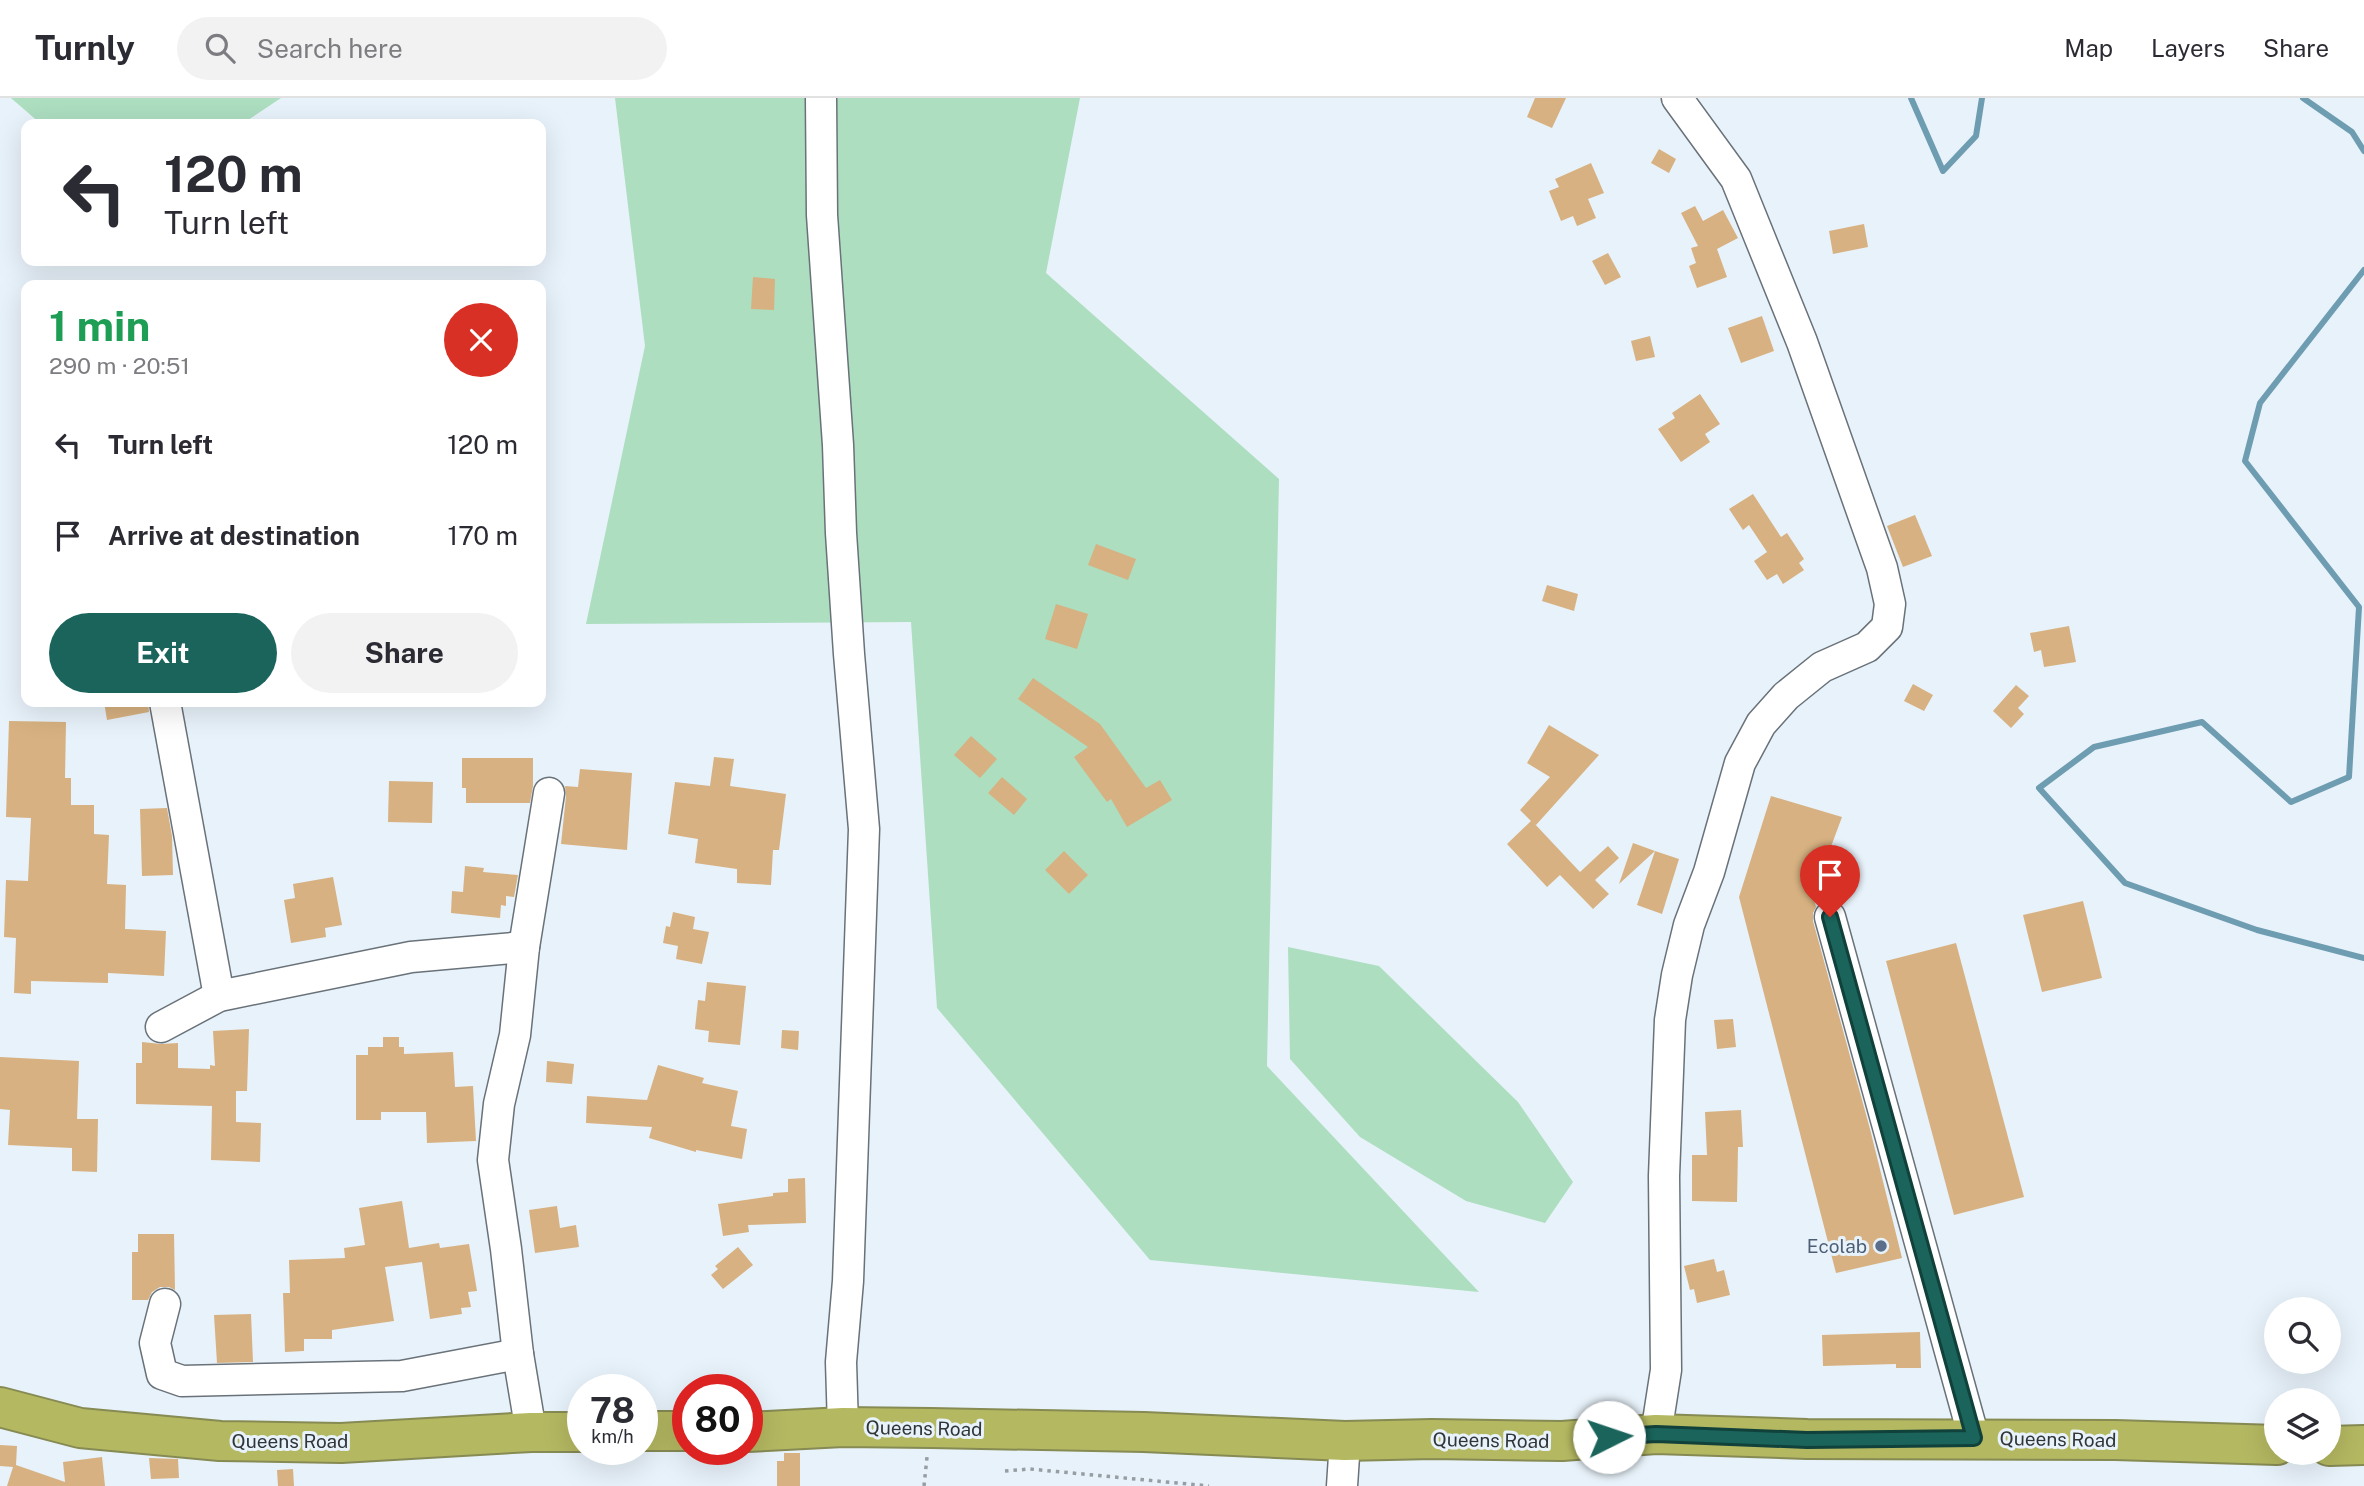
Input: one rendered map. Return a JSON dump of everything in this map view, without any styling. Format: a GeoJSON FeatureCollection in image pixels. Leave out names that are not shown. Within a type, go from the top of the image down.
{"type":"FeatureCollection","features":[{"type":"Feature","properties":{"kind":"highway","name":"Queens Road"},"geometry":{"type":"LineString","coordinates":[[0,1407],[80,1428],[220,1441],[341,1443],[567,1432]]}},
{"type":"Feature","properties":{"kind":"highway","name":"Queens Road"},"geometry":{"type":"LineString","coordinates":[[763,1431],[843,1427],[1144,1432],[1345,1441],[1562,1441],[1656,1434],[1807,1440],[1974,1438],[2264,1445]]}},
{"type":"Feature","properties":{"kind":"highway"},"geometry":{"type":"LineString","coordinates":[[2341,1446],[2364,1445]]}},
{"type":"Feature","properties":{"kind":"street"},"geometry":{"type":"LineString","coordinates":[[821,98],[821,215],[837,432],[849,654],[864,829],[848,1280],[841,1362],[843,1427]]}},
{"type":"Feature","properties":{"kind":"street"},"geometry":{"type":"LineString","coordinates":[[1656,1434],[1666,1370],[1664,1176],[1670,1020],[1689,925],[1709,872],[1740,763],[1761,724],[1786,696],[1822,667],[1867,647],[1886,627],[1889,604],[1882,568],[1802,341],[1736,179],[1677,98]]}},
{"type":"Feature","properties":{"kind":"street"},"geometry":{"type":"LineString","coordinates":[[165,707],[219,996]]}},
{"type":"Feature","properties":{"kind":"street"},"geometry":{"type":"LineString","coordinates":[[531,1432],[493,1160],[499,1104],[515,1035],[524,947],[550,793]]}},
{"type":"Feature","properties":{"kind":"street"},"geometry":{"type":"LineString","coordinates":[[1830,917],[1974,1438]]}},
{"type":"Feature","properties":{"kind":"street"},"geometry":{"type":"LineString","coordinates":[[161,1027],[219,996],[411,957],[524,947]]}},
{"type":"Feature","properties":{"kind":"street"},"geometry":{"type":"LineString","coordinates":[[165,1304],[155,1343],[162,1374],[183,1381],[402,1376],[518,1354]]}},
{"type":"Feature","properties":{"kind":"street"},"geometry":{"type":"LineString","coordinates":[[1342,1486],[1345,1441]]}},
{"type":"Feature","properties":{"kind":"path"},"geometry":{"type":"LineString","coordinates":[[1005,1471],[1030,1469],[1209,1486]]}},
{"type":"Feature","properties":{"kind":"green space"},"geometry":{"type":"Polygon","coordinates":[[[11,98],[281,98],[250,119],[35,119],[11,98]]]}},
{"type":"Feature","properties":{"kind":"green space"},"geometry":{"type":"Polygon","coordinates":[[[615,98],[1080,98],[1046,273],[1279,479],[1267,1066],[1479,1292],[1150,1260],[937,1008],[911,622],[586,624],[645,346],[615,98]]]}},
{"type":"Feature","properties":{"kind":"green space"},"geometry":{"type":"Polygon","coordinates":[[[1288,947],[1379,966],[1518,1102],[1573,1182],[1545,1223],[1466,1201],[1360,1137],[1290,1059],[1288,947]]]}},
{"type":"Feature","properties":{"kind":"building"},"geometry":{"type":"Polygon","coordinates":[[[1535,98],[1566,98],[1552,128],[1527,117],[1535,98]]]}},
{"type":"Feature","properties":{"kind":"building"},"geometry":{"type":"Polygon","coordinates":[[[1659,149],[1676,159],[1669,173],[1651,163],[1659,149]]]}},
{"type":"Feature","properties":{"kind":"building"},"geometry":{"type":"Polygon","coordinates":[[[1591,163],[1604,193],[1588,199],[1596,218],[1577,226],[1573,216],[1561,221],[1549,191],[1559,187],[1555,179],[1591,163]]]}},
{"type":"Feature","properties":{"kind":"building"},"geometry":{"type":"Polygon","coordinates":[[[1695,206],[1703,221],[1723,210],[1738,238],[1717,249],[1727,277],[1697,288],[1689,266],[1696,263],[1691,248],[1698,246],[1681,213],[1695,206]]]}},
{"type":"Feature","properties":{"kind":"building"},"geometry":{"type":"Polygon","coordinates":[[[1864,224],[1868,247],[1833,254],[1829,231],[1864,224]]]}},
{"type":"Feature","properties":{"kind":"building"},"geometry":{"type":"Polygon","coordinates":[[[1608,253],[1621,277],[1605,285],[1592,261],[1608,253]]]}},
{"type":"Feature","properties":{"kind":"building"},"geometry":{"type":"Polygon","coordinates":[[[753,277],[775,279],[774,310],[751,309],[753,277]]]}},
{"type":"Feature","properties":{"kind":"building"},"geometry":{"type":"Polygon","coordinates":[[[1762,316],[1774,351],[1741,363],[1728,328],[1762,316]]]}},
{"type":"Feature","properties":{"kind":"building"},"geometry":{"type":"Polygon","coordinates":[[[1650,336],[1655,357],[1636,361],[1631,341],[1650,336]]]}},
{"type":"Feature","properties":{"kind":"building"},"geometry":{"type":"Polygon","coordinates":[[[1700,394],[1720,424],[1705,434],[1710,442],[1681,462],[1658,429],[1675,418],[1672,413],[1700,394]]]}},
{"type":"Feature","properties":{"kind":"building"},"geometry":{"type":"Polygon","coordinates":[[[1753,494],[1781,537],[1787,533],[1804,559],[1799,563],[1804,570],[1783,584],[1777,574],[1767,580],[1754,561],[1767,552],[1749,525],[1743,530],[1729,509],[1753,494]]]}},
{"type":"Feature","properties":{"kind":"building"},"geometry":{"type":"Polygon","coordinates":[[[1915,515],[1932,556],[1903,567],[1887,526],[1915,515]]]}},
{"type":"Feature","properties":{"kind":"building"},"geometry":{"type":"Polygon","coordinates":[[[1096,544],[1136,559],[1128,580],[1088,565],[1096,544]]]}},
{"type":"Feature","properties":{"kind":"building"},"geometry":{"type":"Polygon","coordinates":[[[1547,585],[1578,594],[1574,611],[1542,601],[1547,585]]]}},
{"type":"Feature","properties":{"kind":"building"},"geometry":{"type":"Polygon","coordinates":[[[1056,604],[1088,614],[1077,649],[1045,639],[1056,604]]]}},
{"type":"Feature","properties":{"kind":"building"},"geometry":{"type":"Polygon","coordinates":[[[2069,626],[2076,662],[2044,667],[2041,650],[2034,652],[2030,633],[2069,626]]]}},
{"type":"Feature","properties":{"kind":"building"},"geometry":{"type":"Polygon","coordinates":[[[1033,678],[1100,724],[1146,788],[1160,780],[1172,800],[1127,827],[1111,799],[1107,802],[1074,757],[1088,747],[1018,699],[1033,678]]]}},
{"type":"Feature","properties":{"kind":"building"},"geometry":{"type":"Polygon","coordinates":[[[1913,684],[1933,695],[1924,711],[1904,701],[1913,684]]]}},
{"type":"Feature","properties":{"kind":"building"},"geometry":{"type":"Polygon","coordinates":[[[2016,685],[2029,696],[2018,708],[2024,714],[2011,728],[1993,711],[2016,685]]]}},
{"type":"Feature","properties":{"kind":"building"},"geometry":{"type":"Polygon","coordinates":[[[105,707],[148,707],[149,712],[107,720],[105,707]]]}},
{"type":"Feature","properties":{"kind":"building"},"geometry":{"type":"Polygon","coordinates":[[[9,721],[66,722],[65,778],[71,778],[71,805],[94,805],[94,834],[109,835],[107,884],[126,885],[125,929],[166,931],[164,976],[108,973],[108,983],[31,981],[31,994],[14,993],[16,938],[4,937],[6,880],[28,881],[31,818],[6,817],[9,721]]]}},
{"type":"Feature","properties":{"kind":"building"},"geometry":{"type":"Polygon","coordinates":[[[1549,725],[1599,755],[1536,825],[1533,822],[1580,872],[1608,846],[1619,858],[1595,880],[1609,894],[1593,909],[1560,875],[1547,887],[1507,844],[1531,821],[1520,810],[1550,777],[1527,763],[1549,725]]]}},
{"type":"Feature","properties":{"kind":"building"},"geometry":{"type":"Polygon","coordinates":[[[971,736],[997,759],[980,778],[954,755],[971,736]]]}},
{"type":"Feature","properties":{"kind":"building"},"geometry":{"type":"Polygon","coordinates":[[[714,757],[734,759],[730,786],[786,794],[779,850],[773,850],[771,885],[737,883],[737,869],[695,863],[698,839],[668,834],[675,782],[710,786],[714,757]]]}},
{"type":"Feature","properties":{"kind":"building"},"geometry":{"type":"Polygon","coordinates":[[[462,758],[533,758],[530,803],[466,803],[466,788],[462,788],[462,758]]]}},
{"type":"Feature","properties":{"kind":"building"},"geometry":{"type":"Polygon","coordinates":[[[580,769],[632,773],[627,850],[561,844],[565,786],[578,787],[580,769]]]}},
{"type":"Feature","properties":{"kind":"building"},"geometry":{"type":"Polygon","coordinates":[[[1002,777],[1027,799],[1014,815],[988,793],[1002,777]]]}},
{"type":"Feature","properties":{"kind":"building"},"geometry":{"type":"Polygon","coordinates":[[[389,781],[433,782],[432,823],[388,822],[389,781]]]}},
{"type":"Feature","properties":{"kind":"building"},"geometry":{"type":"Polygon","coordinates":[[[1771,796],[1842,817],[1813,895],[1816,907],[1813,921],[1902,1258],[1836,1273],[1739,897],[1771,796]]]}},
{"type":"Feature","properties":{"kind":"building"},"geometry":{"type":"Polygon","coordinates":[[[167,808],[172,836],[173,875],[142,876],[140,809],[167,808]]]}},
{"type":"Feature","properties":{"kind":"building"},"geometry":{"type":"Polygon","coordinates":[[[1633,843],[1655,851],[1619,884],[1633,843]]]}},
{"type":"Feature","properties":{"kind":"building"},"geometry":{"type":"Polygon","coordinates":[[[1064,851],[1088,875],[1069,894],[1045,870],[1064,851]]]}},
{"type":"Feature","properties":{"kind":"building"},"geometry":{"type":"Polygon","coordinates":[[[1655,851],[1679,859],[1662,914],[1637,905],[1655,851]]]}},
{"type":"Feature","properties":{"kind":"building"},"geometry":{"type":"Polygon","coordinates":[[[465,866],[484,868],[483,872],[518,875],[514,897],[506,896],[506,906],[501,905],[500,918],[451,913],[452,891],[463,892],[465,866]]]}},
{"type":"Feature","properties":{"kind":"building"},"geometry":{"type":"Polygon","coordinates":[[[333,877],[342,925],[325,928],[326,937],[291,943],[284,900],[295,898],[293,884],[333,877]]]}},
{"type":"Feature","properties":{"kind":"building"},"geometry":{"type":"Polygon","coordinates":[[[2083,901],[2102,978],[2042,992],[2023,915],[2083,901]]]}},
{"type":"Feature","properties":{"kind":"building"},"geometry":{"type":"Polygon","coordinates":[[[673,912],[695,917],[693,929],[709,932],[702,964],[676,959],[678,946],[663,943],[666,926],[670,927],[673,912]]]}},
{"type":"Feature","properties":{"kind":"building"},"geometry":{"type":"Polygon","coordinates":[[[1956,943],[2024,1197],[1954,1215],[1886,961],[1956,943]]]}},
{"type":"Feature","properties":{"kind":"building"},"geometry":{"type":"Polygon","coordinates":[[[707,982],[746,986],[740,1045],[708,1042],[709,1031],[695,1029],[698,1000],[705,1001],[707,982]]]}},
{"type":"Feature","properties":{"kind":"building"},"geometry":{"type":"Polygon","coordinates":[[[1733,1019],[1736,1047],[1717,1049],[1714,1020],[1733,1019]]]}},
{"type":"Feature","properties":{"kind":"building"},"geometry":{"type":"Polygon","coordinates":[[[249,1029],[247,1091],[236,1091],[236,1122],[261,1123],[260,1162],[211,1160],[212,1106],[136,1104],[136,1063],[142,1063],[142,1042],[178,1043],[178,1068],[210,1069],[210,1065],[215,1066],[213,1031],[249,1029]]]}},
{"type":"Feature","properties":{"kind":"building"},"geometry":{"type":"Polygon","coordinates":[[[782,1030],[799,1031],[798,1050],[781,1048],[782,1030]]]}},
{"type":"Feature","properties":{"kind":"building"},"geometry":{"type":"Polygon","coordinates":[[[383,1037],[399,1037],[399,1047],[404,1047],[404,1054],[453,1052],[455,1087],[473,1086],[476,1141],[427,1143],[426,1112],[381,1112],[381,1120],[356,1120],[356,1055],[368,1055],[368,1047],[383,1047],[383,1037]]]}},
{"type":"Feature","properties":{"kind":"building"},"geometry":{"type":"Polygon","coordinates":[[[0,1057],[79,1061],[77,1119],[98,1119],[97,1172],[72,1171],[72,1148],[8,1145],[10,1110],[0,1109],[0,1057]]]}},
{"type":"Feature","properties":{"kind":"building"},"geometry":{"type":"Polygon","coordinates":[[[547,1061],[574,1064],[572,1084],[546,1082],[547,1061]]]}},
{"type":"Feature","properties":{"kind":"building"},"geometry":{"type":"Polygon","coordinates":[[[658,1065],[704,1078],[702,1083],[738,1091],[731,1126],[747,1129],[742,1159],[696,1152],[649,1138],[652,1127],[586,1123],[587,1096],[647,1100],[658,1065]]]}},
{"type":"Feature","properties":{"kind":"building"},"geometry":{"type":"Polygon","coordinates":[[[1741,1110],[1743,1147],[1738,1147],[1737,1202],[1692,1201],[1692,1155],[1707,1155],[1705,1112],[1741,1110]]]}},
{"type":"Feature","properties":{"kind":"building"},"geometry":{"type":"Polygon","coordinates":[[[805,1178],[806,1223],[748,1225],[749,1232],[723,1236],[718,1204],[788,1192],[788,1179],[805,1178]]]}},
{"type":"Feature","properties":{"kind":"building"},"geometry":{"type":"Polygon","coordinates":[[[402,1201],[409,1248],[439,1243],[440,1248],[469,1244],[477,1291],[468,1292],[471,1307],[461,1308],[462,1314],[430,1319],[422,1262],[385,1267],[394,1321],[332,1330],[332,1339],[304,1339],[304,1351],[285,1352],[283,1293],[290,1293],[289,1260],[345,1258],[344,1248],[365,1245],[359,1208],[402,1201]]]}},
{"type":"Feature","properties":{"kind":"building"},"geometry":{"type":"Polygon","coordinates":[[[557,1206],[560,1228],[576,1225],[579,1247],[535,1253],[529,1210],[557,1206]]]}},
{"type":"Feature","properties":{"kind":"building"},"geometry":{"type":"Polygon","coordinates":[[[138,1234],[174,1234],[175,1290],[160,1287],[152,1292],[148,1300],[132,1300],[132,1252],[138,1252],[138,1234]]]}},
{"type":"Feature","properties":{"kind":"building"},"geometry":{"type":"Polygon","coordinates":[[[738,1247],[753,1265],[723,1289],[711,1275],[718,1269],[715,1266],[738,1247]]]}},
{"type":"Feature","properties":{"kind":"building"},"geometry":{"type":"Polygon","coordinates":[[[1714,1259],[1717,1272],[1724,1270],[1730,1295],[1697,1303],[1694,1289],[1690,1290],[1684,1266],[1714,1259]]]}},
{"type":"Feature","properties":{"kind":"building"},"geometry":{"type":"Polygon","coordinates":[[[251,1314],[253,1362],[217,1363],[214,1315],[251,1314]]]}},
{"type":"Feature","properties":{"kind":"building"},"geometry":{"type":"Polygon","coordinates":[[[1920,1332],[1921,1368],[1896,1368],[1896,1364],[1823,1366],[1822,1335],[1920,1332]]]}},
{"type":"Feature","properties":{"kind":"building"},"geometry":{"type":"Polygon","coordinates":[[[0,1445],[17,1446],[16,1465],[65,1482],[63,1462],[102,1457],[105,1486],[7,1486],[13,1467],[0,1466],[0,1445]]]}},
{"type":"Feature","properties":{"kind":"building"},"geometry":{"type":"Polygon","coordinates":[[[784,1453],[800,1453],[800,1486],[777,1486],[777,1461],[784,1461],[784,1453]]]}},
{"type":"Feature","properties":{"kind":"building"},"geometry":{"type":"Polygon","coordinates":[[[149,1458],[178,1459],[179,1478],[151,1479],[149,1458]]]}},
{"type":"Feature","properties":{"kind":"building"},"geometry":{"type":"Polygon","coordinates":[[[293,1469],[294,1486],[278,1486],[277,1470],[293,1469]]]}},
{"type":"Feature","properties":{"kind":"waterway"},"geometry":{"type":"LineString","coordinates":[[1911,98],[1943,171],[1976,136],[1982,98]]}},
{"type":"Feature","properties":{"kind":"waterway"},"geometry":{"type":"LineString","coordinates":[[2303,98],[2352,132],[2364,151]]}},
{"type":"Feature","properties":{"kind":"waterway"},"geometry":{"type":"LineString","coordinates":[[2364,270],[2260,403],[2245,461],[2359,607],[2349,777],[2291,802],[2202,722],[2094,747],[2039,788],[2125,883],[2257,930],[2364,958]]}},
{"type":"Feature","properties":{"kind":"place","name":"Ecolab"},"geometry":{"type":"Point","coordinates":[1881,1246]}},
{"type":"Feature","properties":{"kind":"route"},"geometry":{"type":"LineString","coordinates":[[1609,1437],[1656,1434],[1807,1440],[1974,1438],[1830,917]]}}]}
